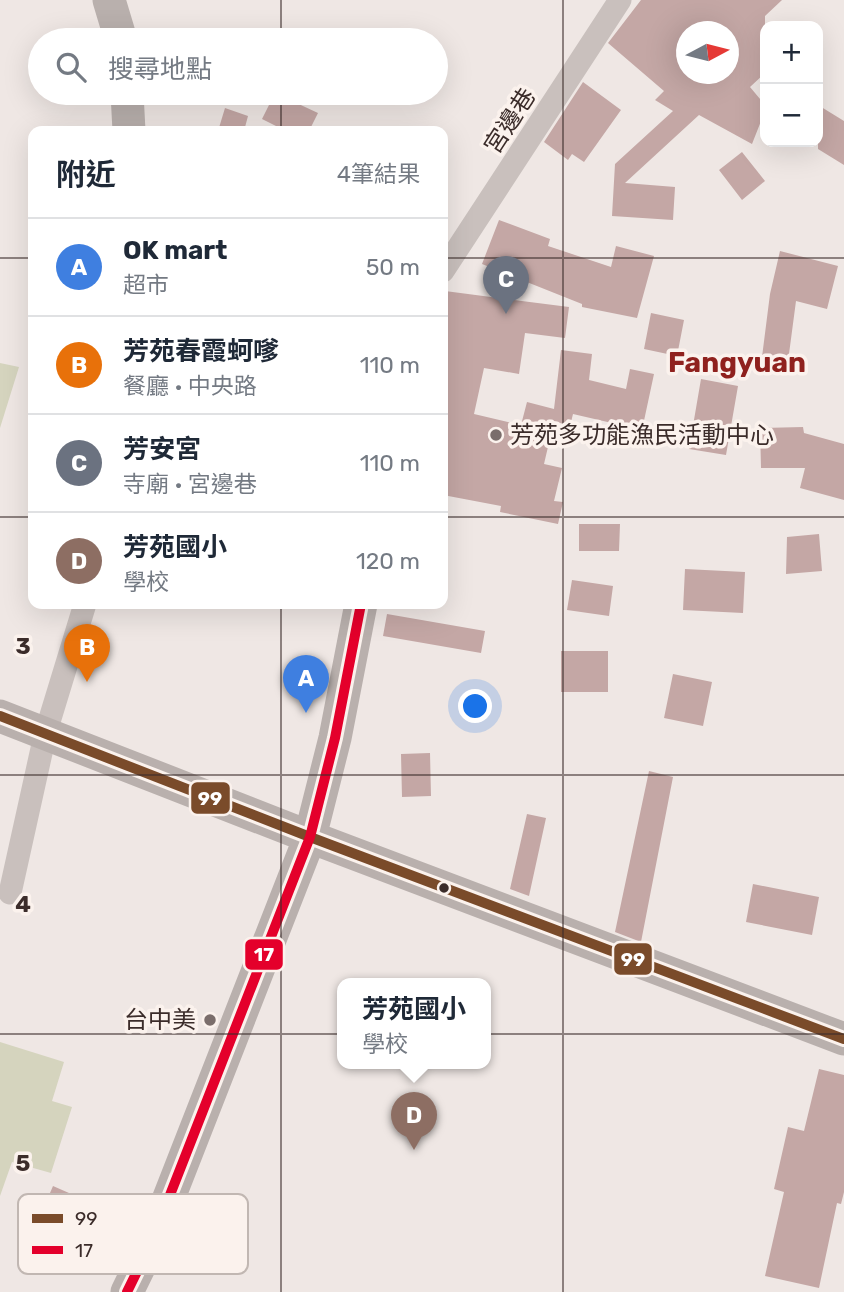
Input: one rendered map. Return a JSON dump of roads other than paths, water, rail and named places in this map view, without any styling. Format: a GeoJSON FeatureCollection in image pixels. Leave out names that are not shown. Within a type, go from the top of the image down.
{"type":"FeatureCollection","features":[{"type":"Feature","properties":{"kind":"street"},"geometry":{"type":"LineString","coordinates":[[109,0],[117,28]]}},
{"type":"Feature","properties":{"kind":"street","name":"宮邊巷"},"geometry":{"type":"LineString","coordinates":[[448,263],[620,0]]}},
{"type":"Feature","properties":{"kind":"street"},"geometry":{"type":"LineString","coordinates":[[128,105],[130,126]]}},
{"type":"Feature","properties":{"kind":"street"},"geometry":{"type":"LineString","coordinates":[[10,893],[45,735],[83,609]]}},
{"type":"Feature","properties":{"kind":"street"},"geometry":{"type":"LineString","coordinates":[[170,1194],[310,837],[335,738],[360,609]]}},
{"type":"Feature","properties":{"kind":"street"},"geometry":{"type":"LineString","coordinates":[[0,716],[310,837],[844,1039]]}},
{"type":"Feature","properties":{"kind":"street"},"geometry":{"type":"LineString","coordinates":[[127,1292],[136,1274]]}},
{"type":"Feature","properties":{"kind":"place","name":"芳安宮"},"geometry":{"type":"Point","coordinates":[506,314]}},
{"type":"Feature","properties":{"kind":"place","name":"芳苑多功能漁民活動中心"},"geometry":{"type":"Point","coordinates":[496,435]}},
{"type":"Feature","properties":{"kind":"place","name":"芳苑春霞蚵嗲"},"geometry":{"type":"Point","coordinates":[87,682]}},
{"type":"Feature","properties":{"kind":"place","name":"OK mart"},"geometry":{"type":"Point","coordinates":[306,713]}},
{"type":"Feature","properties":{"kind":"place","name":"台中美"},"geometry":{"type":"Point","coordinates":[210,1020]}},
{"type":"Feature","properties":{"kind":"place","name":"芳苑國小"},"geometry":{"type":"Point","coordinates":[414,1150]}},
{"type":"Feature","properties":{"kind":"district","name":"Fangyuan"},"geometry":{"type":"Point","coordinates":[737,362]}}]}
